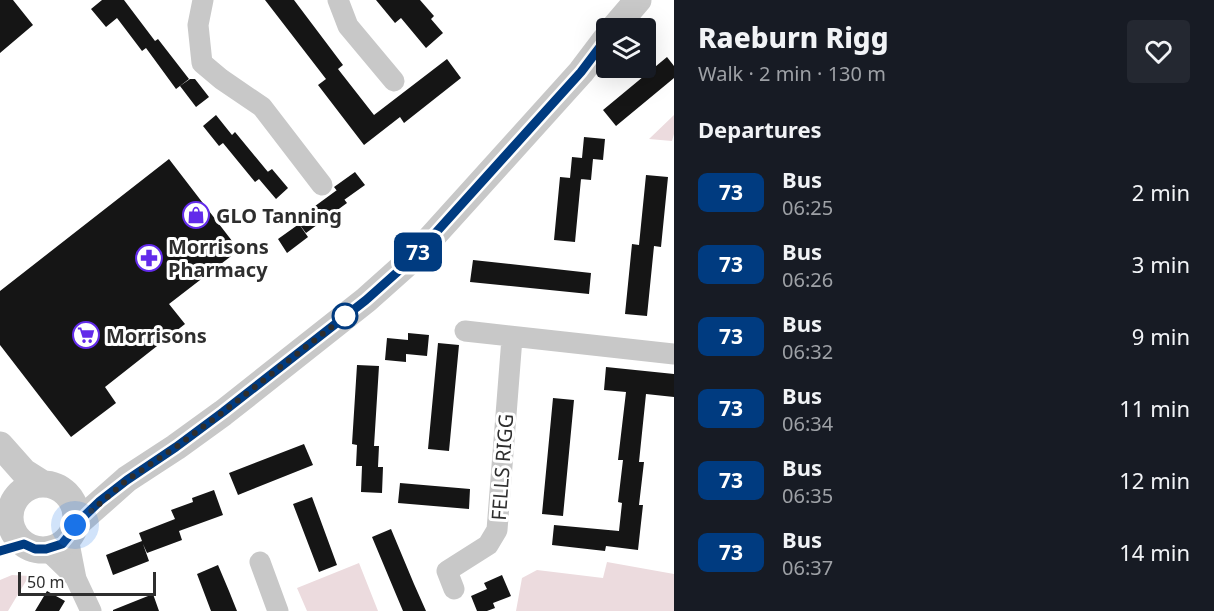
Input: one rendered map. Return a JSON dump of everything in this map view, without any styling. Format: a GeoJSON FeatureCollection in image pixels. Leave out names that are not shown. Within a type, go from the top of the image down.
{"type":"FeatureCollection","features":[{"type":"Feature","properties":{"kind":"street"},"geometry":{"type":"LineString","coordinates":[[203,0],[198,25],[202,63],[221,80],[262,107],[322,185]]}},
{"type":"Feature","properties":{"kind":"street"},"geometry":{"type":"LineString","coordinates":[[338,0],[348,26],[394,81]]}},
{"type":"Feature","properties":{"kind":"street"},"geometry":{"type":"LineString","coordinates":[[43,541],[223,412],[366,300],[412,259],[581,72],[596,52]]}},
{"type":"Feature","properties":{"kind":"street"},"geometry":{"type":"LineString","coordinates":[[465,332],[674,354]]}},
{"type":"Feature","properties":{"kind":"street","name":"FELLS RIGG"},"geometry":{"type":"LineString","coordinates":[[447,571],[488,545],[497,530],[512,338]]}},
{"type":"Feature","properties":{"kind":"street"},"geometry":{"type":"LineString","coordinates":[[1,446],[24,472],[53,487],[74,506],[76,515],[43,541]]}},
{"type":"Feature","properties":{"kind":"street"},"geometry":{"type":"LineString","coordinates":[[1,446],[12,480],[8,514],[16,536],[43,541],[76,579],[90,611]]}},
{"type":"Feature","properties":{"kind":"street"},"geometry":{"type":"LineString","coordinates":[[8,514],[23,490],[36,484],[53,487],[94,486],[127,480]]}},
{"type":"Feature","properties":{"kind":"street"},"geometry":{"type":"LineString","coordinates":[[260,562],[279,611]]}},
{"type":"Feature","properties":{"kind":"shaded area"},"geometry":{"type":"Polygon","coordinates":[[[674,115],[672,141],[649,139],[674,115]]]}},
{"type":"Feature","properties":{"kind":"shaded area"},"geometry":{"type":"Polygon","coordinates":[[[607,562],[674,574],[674,611],[516,611],[522,578],[537,570],[603,578],[607,562]]]}},
{"type":"Feature","properties":{"kind":"shaded area"},"geometry":{"type":"Polygon","coordinates":[[[359,563],[378,611],[307,611],[297,588],[359,563]]]}},
{"type":"Feature","properties":{"kind":"shaded area"},"geometry":{"type":"Polygon","coordinates":[[[12,575],[29,576],[8,611],[0,611],[0,580],[12,575]]]}},
{"type":"Feature","properties":{"kind":"building"},"geometry":{"type":"Polygon","coordinates":[[[0,0],[13,0],[33,25],[0,53],[0,0]]]}},
{"type":"Feature","properties":{"kind":"building"},"geometry":{"type":"Polygon","coordinates":[[[102,0],[124,0],[155,41],[158,39],[189,79],[176,89],[146,48],[142,51],[117,18],[106,27],[91,9],[102,0]]]}},
{"type":"Feature","properties":{"kind":"building"},"geometry":{"type":"Polygon","coordinates":[[[265,0],[294,0],[343,65],[338,69],[374,115],[447,59],[461,78],[404,123],[400,117],[364,145],[318,85],[326,79],[265,0]]]}},
{"type":"Feature","properties":{"kind":"building"},"geometry":{"type":"Polygon","coordinates":[[[376,0],[420,0],[434,16],[431,19],[443,33],[426,48],[401,18],[395,23],[376,0]]]}},
{"type":"Feature","properties":{"kind":"building"},"geometry":{"type":"Polygon","coordinates":[[[667,57],[674,66],[674,78],[616,126],[603,110],[642,78],[656,78],[656,66],[667,57]]]}},
{"type":"Feature","properties":{"kind":"building"},"geometry":{"type":"Polygon","coordinates":[[[190,79],[195,79],[209,97],[196,107],[180,86],[190,79]]]}},
{"type":"Feature","properties":{"kind":"building"},"geometry":{"type":"Polygon","coordinates":[[[216,115],[232,135],[235,132],[268,172],[272,169],[288,188],[276,199],[259,179],[255,182],[223,143],[219,146],[203,126],[216,115]]]}},
{"type":"Feature","properties":{"kind":"building"},"geometry":{"type":"Polygon","coordinates":[[[584,137],[605,139],[603,160],[593,159],[591,180],[570,178],[572,157],[582,158],[584,137]]]}},
{"type":"Feature","properties":{"kind":"building","name":"Morrisons"},"geometry":{"type":"Polygon","coordinates":[[[169,159],[239,250],[169,304],[185,324],[105,387],[116,403],[71,437],[0,345],[0,291],[169,159]]]}},
{"type":"Feature","properties":{"kind":"building"},"geometry":{"type":"Polygon","coordinates":[[[355,172],[365,185],[344,200],[334,187],[355,172]]]}},
{"type":"Feature","properties":{"kind":"building"},"geometry":{"type":"Polygon","coordinates":[[[646,175],[668,177],[661,247],[654,246],[647,316],[625,314],[632,244],[639,245],[646,175]]]}},
{"type":"Feature","properties":{"kind":"building"},"geometry":{"type":"Polygon","coordinates":[[[560,177],[581,179],[575,242],[554,240],[560,177]]]}},
{"type":"Feature","properties":{"kind":"building"},"geometry":{"type":"Polygon","coordinates":[[[337,190],[347,203],[306,233],[296,220],[337,190]]]}},
{"type":"Feature","properties":{"kind":"building"},"geometry":{"type":"Polygon","coordinates":[[[299,224],[308,237],[287,253],[278,239],[299,224]]]}},
{"type":"Feature","properties":{"kind":"building"},"geometry":{"type":"Polygon","coordinates":[[[473,260],[591,273],[589,294],[470,282],[473,260]]]}},
{"type":"Feature","properties":{"kind":"building"},"geometry":{"type":"Polygon","coordinates":[[[408,333],[429,335],[427,356],[406,354],[406,362],[385,360],[387,338],[408,340],[408,333]]]}},
{"type":"Feature","properties":{"kind":"building"},"geometry":{"type":"Polygon","coordinates":[[[438,343],[459,345],[449,451],[428,449],[438,343]]]}},
{"type":"Feature","properties":{"kind":"building"},"geometry":{"type":"Polygon","coordinates":[[[357,365],[379,366],[374,446],[379,446],[378,467],[383,467],[382,493],[361,492],[362,466],[356,466],[357,445],[352,444],[357,365]]]}},
{"type":"Feature","properties":{"kind":"building"},"geometry":{"type":"Polygon","coordinates":[[[606,367],[674,374],[674,397],[646,394],[639,462],[644,462],[639,505],[643,505],[638,550],[606,546],[605,551],[552,545],[554,525],[619,531],[622,503],[618,502],[623,460],[618,460],[626,392],[604,390],[606,367]]]}},
{"type":"Feature","properties":{"kind":"building"},"geometry":{"type":"Polygon","coordinates":[[[553,398],[574,400],[563,516],[542,514],[553,398]]]}},
{"type":"Feature","properties":{"kind":"building"},"geometry":{"type":"Polygon","coordinates":[[[304,444],[313,465],[238,495],[229,473],[304,444]]]}},
{"type":"Feature","properties":{"kind":"building"},"geometry":{"type":"Polygon","coordinates":[[[400,483],[470,489],[469,509],[398,503],[400,483]]]}},
{"type":"Feature","properties":{"kind":"building"},"geometry":{"type":"Polygon","coordinates":[[[214,490],[223,515],[179,531],[182,540],[147,553],[143,544],[149,561],[113,575],[106,555],[142,541],[139,533],[175,519],[171,510],[193,502],[192,498],[214,490]]]}},
{"type":"Feature","properties":{"kind":"building"},"geometry":{"type":"Polygon","coordinates":[[[312,497],[337,565],[319,572],[293,504],[312,497]]]}},
{"type":"Feature","properties":{"kind":"building"},"geometry":{"type":"Polygon","coordinates":[[[391,529],[426,611],[403,611],[372,537],[391,529]]]}},
{"type":"Feature","properties":{"kind":"building"},"geometry":{"type":"Polygon","coordinates":[[[218,565],[237,611],[211,611],[197,574],[218,565]]]}},
{"type":"Feature","properties":{"kind":"building"},"geometry":{"type":"Polygon","coordinates":[[[502,575],[511,596],[493,603],[495,608],[477,611],[471,596],[487,589],[484,583],[502,575]]]}},
{"type":"Feature","properties":{"kind":"building"},"geometry":{"type":"Polygon","coordinates":[[[47,591],[65,601],[59,611],[35,611],[47,591]]]}},
{"type":"Feature","properties":{"kind":"building"},"geometry":{"type":"Polygon","coordinates":[[[153,594],[159,611],[113,611],[113,610],[153,594]]]}},
{"type":"Feature","properties":{"kind":"bus line","name":"73"},"geometry":{"type":"LineString","coordinates":[[0,551],[24,544],[35,549],[46,549],[62,544],[75,525],[100,501],[223,412],[366,300],[412,259],[581,72],[596,52]]}},
{"type":"Feature","properties":{"kind":"place","name":"GLO Tanning"},"geometry":{"type":"Point","coordinates":[196,215]}},
{"type":"Feature","properties":{"kind":"place","name":"Morrisons Pharmacy"},"geometry":{"type":"Point","coordinates":[149,258]}},
{"type":"Feature","properties":{"kind":"place","name":"Morrisons"},"geometry":{"type":"Point","coordinates":[86,335]}},
{"type":"Feature","properties":{"kind":"route"},"geometry":{"type":"LineString","coordinates":[[75,525],[127,480],[223,412],[348,314],[345,316]]}}]}
